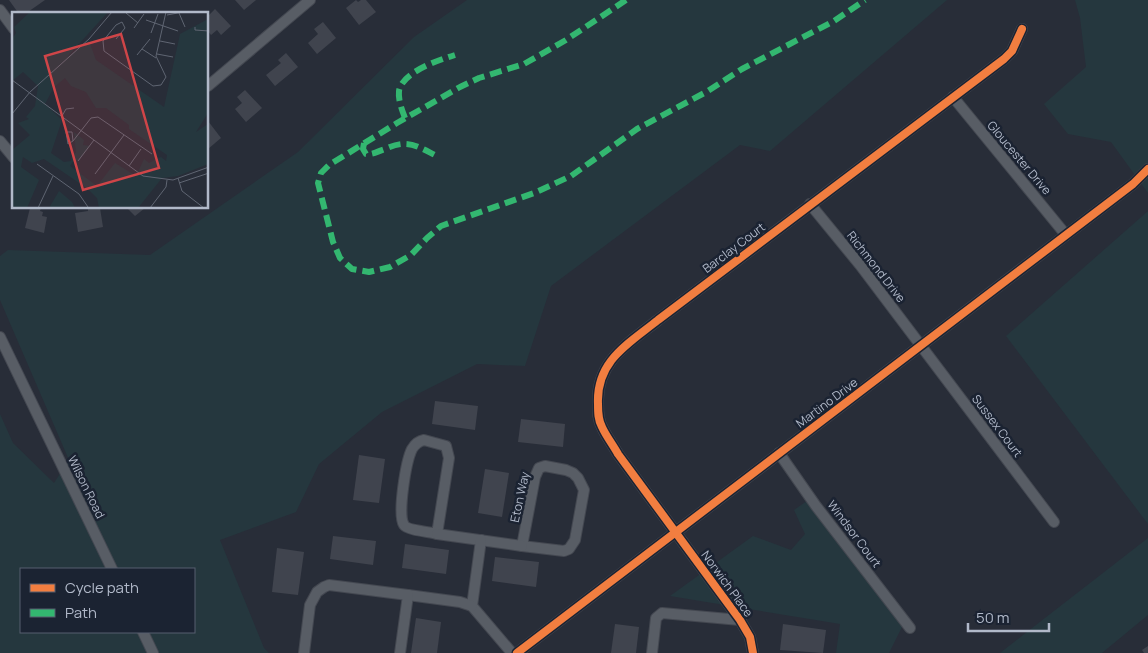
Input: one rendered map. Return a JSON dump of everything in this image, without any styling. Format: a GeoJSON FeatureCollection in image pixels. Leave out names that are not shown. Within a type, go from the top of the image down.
{"type":"FeatureCollection","features":[{"type":"Feature","properties":{"kind":"street"},"geometry":{"type":"LineString","coordinates":[[209,85],[310,0]]}},
{"type":"Feature","properties":{"kind":"street"},"geometry":{"type":"LineString","coordinates":[[0,10],[12,26]]}},
{"type":"Feature","properties":{"kind":"street","name":"Barclay Court"},"geometry":{"type":"LineString","coordinates":[[675,533],[618,454],[601,426],[598,415],[598,396],[603,372],[615,354],[1008,55],[1012,51],[1022,29]]}},
{"type":"Feature","properties":{"kind":"street","name":"Gloucester Drive"},"geometry":{"type":"LineString","coordinates":[[953,97],[1066,235]]}},
{"type":"Feature","properties":{"kind":"street"},"geometry":{"type":"LineString","coordinates":[[0,141],[12,156]]}},
{"type":"Feature","properties":{"kind":"street","name":"Martino Drive"},"geometry":{"type":"LineString","coordinates":[[517,653],[1133,184],[1148,168]]}},
{"type":"Feature","properties":{"kind":"street","name":"Richmond Drive"},"geometry":{"type":"LineString","coordinates":[[810,204],[860,265],[921,346]]}},
{"type":"Feature","properties":{"kind":"street","name":"Wilson Road"},"geometry":{"type":"LineString","coordinates":[[0,337],[112,568]]}},
{"type":"Feature","properties":{"kind":"street","name":"Sussex Court"},"geometry":{"type":"LineString","coordinates":[[921,346],[1054,522]]}},
{"type":"Feature","properties":{"kind":"street","name":"Eton Way"},"geometry":{"type":"LineString","coordinates":[[437,534],[449,458],[446,446],[424,440],[418,442],[412,449],[408,466],[401,512],[402,524],[406,528],[437,534],[522,546],[564,551],[569,549],[575,540],[584,490],[578,478],[566,470],[545,466],[539,468],[535,477],[522,546]]}},
{"type":"Feature","properties":{"kind":"street","name":"Windsor Court"},"geometry":{"type":"LineString","coordinates":[[779,453],[816,506],[910,628]]}},
{"type":"Feature","properties":{"kind":"street","name":"Norwich Place"},"geometry":{"type":"LineString","coordinates":[[675,533],[740,620],[750,637],[753,653]]}},
{"type":"Feature","properties":{"kind":"street"},"geometry":{"type":"LineString","coordinates":[[472,606],[481,540]]}},
{"type":"Feature","properties":{"kind":"street"},"geometry":{"type":"LineString","coordinates":[[304,653],[310,605],[317,592],[329,586],[460,602],[472,606],[512,653]]}},
{"type":"Feature","properties":{"kind":"street"},"geometry":{"type":"LineString","coordinates":[[400,653],[408,595]]}},
{"type":"Feature","properties":{"kind":"street","name":"Norwich Place"},"geometry":{"type":"LineString","coordinates":[[652,653],[656,618],[662,613],[740,620]]}},
{"type":"Feature","properties":{"kind":"street"},"geometry":{"type":"LineString","coordinates":[[143,633],[153,653]]}},
{"type":"Feature","properties":{"kind":"shaded area"},"geometry":{"type":"Polygon","coordinates":[[[467,0],[947,0],[770,151],[740,145],[551,286],[525,366],[477,364],[382,412],[319,464],[296,512],[220,540],[264,648],[269,653],[0,653],[0,414],[13,443],[54,483],[69,460],[0,300],[0,256],[8,250],[150,255],[298,152],[414,37],[467,0]]]}},
{"type":"Feature","properties":{"kind":"shaded area"},"geometry":{"type":"Polygon","coordinates":[[[1075,0],[1148,0],[1148,193],[1111,142],[1068,134],[1044,104],[1086,67],[1080,18],[1075,0]]]}},
{"type":"Feature","properties":{"kind":"shaded area"},"geometry":{"type":"Polygon","coordinates":[[[1148,211],[1148,524],[1006,336],[1148,211]]]}},
{"type":"Feature","properties":{"kind":"shaded area"},"geometry":{"type":"Polygon","coordinates":[[[814,496],[907,617],[889,653],[836,653],[840,624],[670,596],[753,536],[791,550],[805,534],[794,510],[814,496]]]}},
{"type":"Feature","properties":{"kind":"shaded area"},"geometry":{"type":"Polygon","coordinates":[[[1148,538],[1148,615],[1102,653],[1000,653],[1148,538]]]}},
{"type":"Feature","properties":{"kind":"building"},"geometry":{"type":"Polygon","coordinates":[[[9,0],[45,0],[28,12],[18,12],[9,0]]]}},
{"type":"Feature","properties":{"kind":"building"},"geometry":{"type":"Polygon","coordinates":[[[235,0],[256,0],[244,10],[235,0]]]}},
{"type":"Feature","properties":{"kind":"building"},"geometry":{"type":"Polygon","coordinates":[[[356,0],[358,2],[366,0],[376,12],[359,25],[346,8],[356,0]]]}},
{"type":"Feature","properties":{"kind":"building"},"geometry":{"type":"Polygon","coordinates":[[[215,9],[231,26],[221,35],[217,30],[211,35],[209,32],[209,15],[215,9]]]}},
{"type":"Feature","properties":{"kind":"building"},"geometry":{"type":"Polygon","coordinates":[[[323,22],[336,38],[317,54],[308,43],[318,34],[314,29],[323,22]]]}},
{"type":"Feature","properties":{"kind":"building"},"geometry":{"type":"Polygon","coordinates":[[[286,53],[298,67],[275,86],[266,75],[281,63],[278,60],[286,53]]]}},
{"type":"Feature","properties":{"kind":"building"},"geometry":{"type":"Polygon","coordinates":[[[245,90],[262,108],[246,122],[235,109],[242,103],[237,97],[245,90]]]}},
{"type":"Feature","properties":{"kind":"building"},"geometry":{"type":"Polygon","coordinates":[[[209,122],[221,138],[209,148],[209,122]]]}},
{"type":"Feature","properties":{"kind":"building"},"geometry":{"type":"Polygon","coordinates":[[[30,209],[41,209],[40,211],[43,212],[42,216],[47,217],[44,233],[25,228],[30,209]]]}},
{"type":"Feature","properties":{"kind":"building"},"geometry":{"type":"Polygon","coordinates":[[[88,209],[100,209],[103,227],[78,232],[75,213],[88,211],[88,209]]]}},
{"type":"Feature","properties":{"kind":"building"},"geometry":{"type":"Polygon","coordinates":[[[128,209],[144,209],[135,216],[128,209]]]}},
{"type":"Feature","properties":{"kind":"building"},"geometry":{"type":"Polygon","coordinates":[[[435,401],[478,406],[475,430],[432,424],[435,401]]]}},
{"type":"Feature","properties":{"kind":"building"},"geometry":{"type":"Polygon","coordinates":[[[521,419],[565,424],[563,447],[518,442],[521,419]]]}},
{"type":"Feature","properties":{"kind":"building"},"geometry":{"type":"Polygon","coordinates":[[[359,455],[385,459],[379,503],[353,500],[359,455]]]}},
{"type":"Feature","properties":{"kind":"building"},"geometry":{"type":"Polygon","coordinates":[[[485,469],[509,473],[502,517],[478,513],[485,469]]]}},
{"type":"Feature","properties":{"kind":"building"},"geometry":{"type":"Polygon","coordinates":[[[333,536],[376,541],[373,565],[330,559],[333,536]]]}},
{"type":"Feature","properties":{"kind":"building"},"geometry":{"type":"Polygon","coordinates":[[[405,544],[449,550],[446,574],[402,568],[405,544]]]}},
{"type":"Feature","properties":{"kind":"building"},"geometry":{"type":"Polygon","coordinates":[[[277,548],[304,552],[298,595],[272,592],[277,548]]]}},
{"type":"Feature","properties":{"kind":"building"},"geometry":{"type":"Polygon","coordinates":[[[495,557],[539,562],[536,587],[492,581],[495,557]]]}},
{"type":"Feature","properties":{"kind":"building"},"geometry":{"type":"Polygon","coordinates":[[[416,618],[441,622],[437,653],[411,653],[416,618]]]}},
{"type":"Feature","properties":{"kind":"building"},"geometry":{"type":"Polygon","coordinates":[[[615,624],[639,627],[636,653],[611,653],[615,624]]]}},
{"type":"Feature","properties":{"kind":"building"},"geometry":{"type":"Polygon","coordinates":[[[783,624],[826,630],[823,653],[780,650],[783,624]]]}},
{"type":"Feature","properties":{"kind":"building"},"geometry":{"type":"Polygon","coordinates":[[[1148,646],[1148,653],[1144,653],[1142,650],[1148,646]]]}},
{"type":"Feature","properties":{"kind":"marked path"},"geometry":{"type":"LineString","coordinates":[[626,0],[566,40],[524,64],[479,78],[460,87],[329,165],[321,173],[318,183],[333,242],[340,258],[352,269],[369,272],[390,267],[411,255],[441,226],[534,193],[571,176],[637,129],[708,91],[742,69],[834,21],[865,0]]}},
{"type":"Feature","properties":{"kind":"marked path"},"geometry":{"type":"LineString","coordinates":[[405,118],[399,98],[402,84],[407,78],[422,68],[455,55]]}},
{"type":"Feature","properties":{"kind":"marked path"},"geometry":{"type":"LineString","coordinates":[[364,143],[363,149],[366,154],[399,144],[411,144],[435,155]]}},
{"type":"Feature","properties":{"kind":"cycle path"},"geometry":{"type":"LineString","coordinates":[[753,653],[750,637],[740,620],[618,454],[604,430],[598,416],[599,389],[602,376],[616,355],[636,337],[1004,59],[1012,51],[1022,29]]}},
{"type":"Feature","properties":{"kind":"cycle path"},"geometry":{"type":"LineString","coordinates":[[517,653],[1133,184],[1148,169]]}}]}
